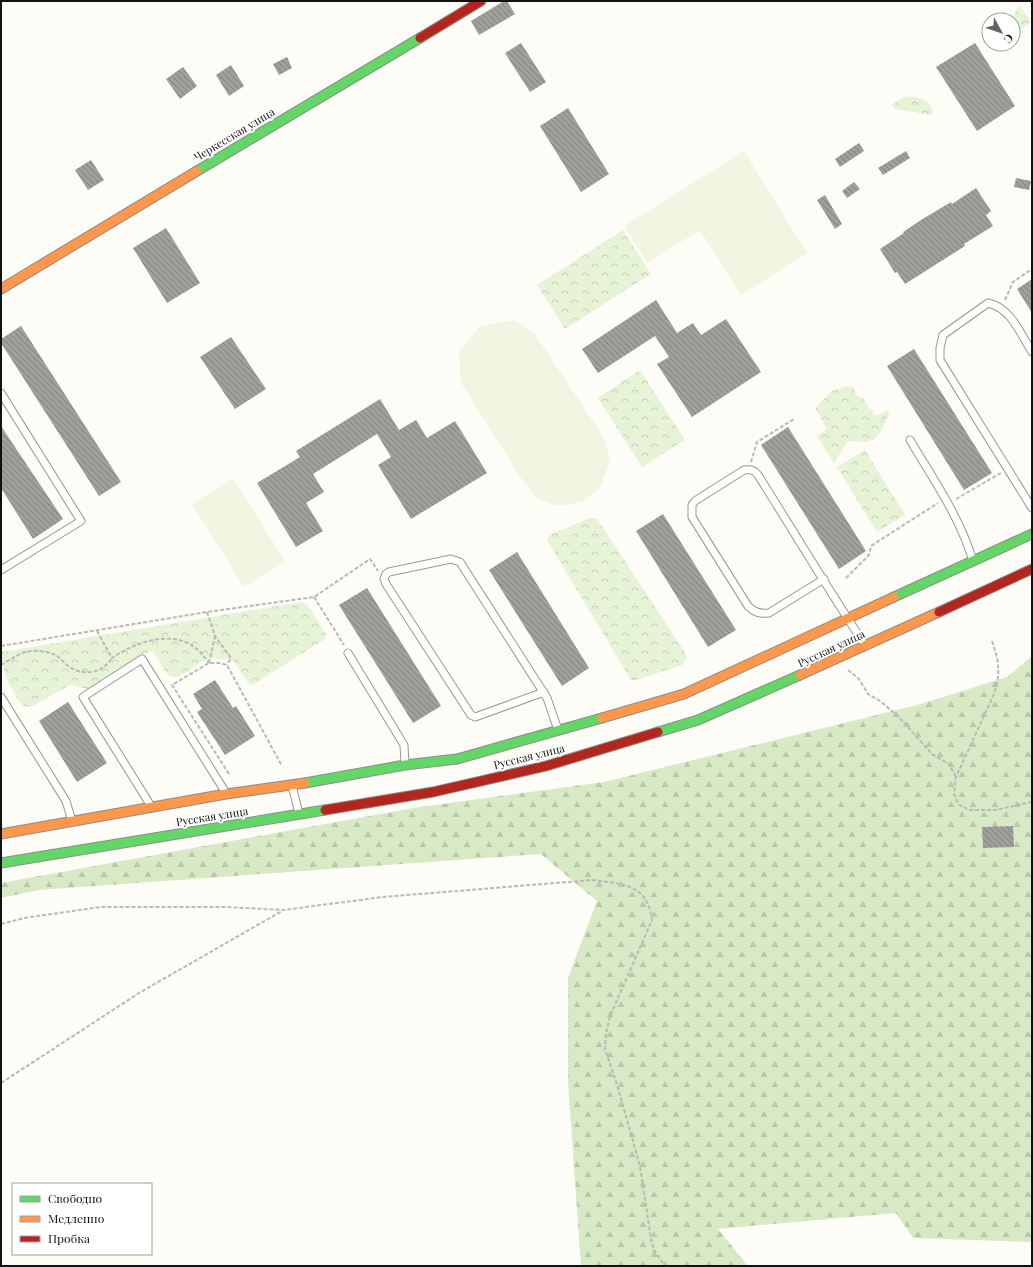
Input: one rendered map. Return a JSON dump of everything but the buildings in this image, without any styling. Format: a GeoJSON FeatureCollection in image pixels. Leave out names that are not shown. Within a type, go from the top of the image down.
{"type":"FeatureCollection","features":[{"type":"Feature","properties":{"kind":"street","name":"Черкесская улица"},"geometry":{"type":"LineString","coordinates":[[1,289],[481,1]]}},
{"type":"Feature","properties":{"kind":"street"},"geometry":{"type":"LineString","coordinates":[[1,834],[72,822],[151,806],[292,785],[405,765],[457,759],[684,694],[1032,534]]}},
{"type":"Feature","properties":{"kind":"street","name":"Русская улица"},"geometry":{"type":"LineString","coordinates":[[1,863],[434,792],[546,766],[698,720],[835,660],[1032,569]]}},
{"type":"Feature","properties":{"kind":"lane"},"geometry":{"type":"LineString","coordinates":[[1032,352],[1009,315],[1001,308],[988,303],[942,335],[940,348],[940,360],[1032,508]]}},
{"type":"Feature","properties":{"kind":"lane"},"geometry":{"type":"LineString","coordinates":[[1,393],[82,521],[1,570]]}},
{"type":"Feature","properties":{"kind":"lane"},"geometry":{"type":"LineString","coordinates":[[910,440],[947,501],[967,542],[973,561]]}},
{"type":"Feature","properties":{"kind":"lane"},"geometry":{"type":"LineString","coordinates":[[824,578],[768,613],[761,614],[753,611],[748,606],[692,517],[692,506],[695,501],[744,470],[754,470],[824,578],[865,645]]}},
{"type":"Feature","properties":{"kind":"lane"},"geometry":{"type":"LineString","coordinates":[[544,692],[475,717],[471,715],[384,579],[386,574],[451,559],[460,562],[544,692],[552,710],[558,730]]}},
{"type":"Feature","properties":{"kind":"lane"},"geometry":{"type":"LineString","coordinates":[[348,653],[404,745],[405,765]]}},
{"type":"Feature","properties":{"kind":"lane"},"geometry":{"type":"LineString","coordinates":[[151,806],[83,697],[142,659],[226,794]]}},
{"type":"Feature","properties":{"kind":"lane"},"geometry":{"type":"LineString","coordinates":[[1,697],[66,801],[72,822]]}},
{"type":"Feature","properties":{"kind":"lane"},"geometry":{"type":"LineString","coordinates":[[292,785],[299,814]]}},
{"type":"Feature","properties":{"kind":"path"},"geometry":{"type":"LineString","coordinates":[[1001,308],[1013,282],[1032,269]]}},
{"type":"Feature","properties":{"kind":"path"},"geometry":{"type":"LineString","coordinates":[[749,469],[757,442],[794,419]]}},
{"type":"Feature","properties":{"kind":"path"},"geometry":{"type":"LineString","coordinates":[[846,578],[869,555],[871,546],[947,501],[995,477]]}},
{"type":"Feature","properties":{"kind":"path"},"geometry":{"type":"LineString","coordinates":[[1,646],[207,612],[314,597],[370,559],[384,579]]}},
{"type":"Feature","properties":{"kind":"path"},"geometry":{"type":"LineString","coordinates":[[314,597],[348,653]]}},
{"type":"Feature","properties":{"kind":"path"},"geometry":{"type":"LineString","coordinates":[[207,612],[215,636],[230,658],[227,665]]}},
{"type":"Feature","properties":{"kind":"path"},"geometry":{"type":"LineString","coordinates":[[97,631],[112,658]]}},
{"type":"Feature","properties":{"kind":"path"},"geometry":{"type":"LineString","coordinates":[[209,663],[215,636]]}},
{"type":"Feature","properties":{"kind":"path"},"geometry":{"type":"LineString","coordinates":[[1,665],[22,653],[36,650],[54,654],[69,666],[80,672],[96,672],[103,669],[109,664],[112,658],[121,652],[148,640],[170,638],[188,643],[200,652],[209,663]]}},
{"type":"Feature","properties":{"kind":"path"},"geometry":{"type":"LineString","coordinates":[[992,641],[998,660],[998,680],[994,694],[956,777],[954,794],[958,804],[969,810],[996,810],[1031,802],[1032,805]]}},
{"type":"Feature","properties":{"kind":"path"},"geometry":{"type":"LineString","coordinates":[[835,660],[859,679],[868,694],[880,701],[898,716],[932,754],[949,764],[956,777]]}},
{"type":"Feature","properties":{"kind":"path"},"geometry":{"type":"LineString","coordinates":[[228,774],[172,686],[209,663],[220,663],[227,665],[282,766]]}},
{"type":"Feature","properties":{"kind":"path"},"geometry":{"type":"LineString","coordinates":[[1,924],[24,918],[101,907],[226,907],[283,910],[384,897],[592,880],[623,884],[636,890],[645,899],[650,910],[652,920],[610,1016],[606,1034],[605,1049],[618,1088],[640,1166],[652,1244],[654,1250],[665,1266]]}},
{"type":"Feature","properties":{"kind":"path"},"geometry":{"type":"LineString","coordinates":[[1,1084],[139,993],[283,910]]}},
{"type":"Feature","properties":{"kind":"green space"},"geometry":{"type":"Polygon","coordinates":[[[1019,5],[1031,22],[1021,30],[1021,12],[1015,12],[1019,5]]]}},
{"type":"Feature","properties":{"kind":"green space"},"geometry":{"type":"Polygon","coordinates":[[[906,96],[927,102],[932,108],[933,113],[931,115],[896,109],[893,107],[892,104],[906,96]]]}},
{"type":"Feature","properties":{"kind":"green space"},"geometry":{"type":"Polygon","coordinates":[[[744,151],[807,253],[741,295],[700,230],[647,263],[624,226],[744,151]]]}},
{"type":"Feature","properties":{"kind":"green space"},"geometry":{"type":"Polygon","coordinates":[[[623,230],[651,274],[565,329],[537,285],[623,230]]]}},
{"type":"Feature","properties":{"kind":"green space"},"geometry":{"type":"Polygon","coordinates":[[[514,320],[534,333],[604,438],[610,461],[600,488],[584,500],[568,505],[554,505],[536,498],[525,484],[461,383],[459,352],[480,326],[514,320]]]}},
{"type":"Feature","properties":{"kind":"green space"},"geometry":{"type":"Polygon","coordinates":[[[640,370],[685,440],[642,467],[598,398],[640,370]]]}},
{"type":"Feature","properties":{"kind":"green space"},"geometry":{"type":"Polygon","coordinates":[[[853,386],[857,396],[863,398],[869,408],[873,411],[874,415],[878,415],[887,410],[890,413],[878,436],[869,441],[847,442],[834,463],[817,436],[827,429],[815,408],[832,391],[853,386]]]}},
{"type":"Feature","properties":{"kind":"green space"},"geometry":{"type":"Polygon","coordinates":[[[865,450],[905,515],[877,532],[837,467],[865,450]]]}},
{"type":"Feature","properties":{"kind":"green space"},"geometry":{"type":"Polygon","coordinates":[[[233,478],[285,561],[244,587],[192,504],[233,478]]]}},
{"type":"Feature","properties":{"kind":"green space"},"geometry":{"type":"Polygon","coordinates":[[[590,518],[598,520],[686,654],[686,660],[682,665],[636,680],[631,680],[547,540],[550,535],[590,518]]]}},
{"type":"Feature","properties":{"kind":"green space"},"geometry":{"type":"Polygon","coordinates":[[[301,602],[308,605],[326,634],[325,639],[251,685],[233,660],[214,658],[207,659],[182,675],[173,677],[166,673],[156,656],[150,651],[92,687],[87,689],[70,685],[33,706],[27,707],[22,705],[14,693],[3,666],[2,652],[301,602]]]}},
{"type":"Feature","properties":{"kind":"green space"},"geometry":{"type":"Polygon","coordinates":[[[1032,656],[1032,1242],[913,1238],[896,1213],[718,1229],[748,1266],[581,1266],[568,1082],[568,978],[597,901],[541,854],[39,890],[1,898],[1,883],[413,808],[604,782],[917,705],[1007,677],[1032,656]]]}},
{"type":"Feature","properties":{"kind":"traffic: fast"},"geometry":{"type":"LineString","coordinates":[[197,171],[420,38]]}},
{"type":"Feature","properties":{"kind":"traffic: fast"},"geometry":{"type":"LineString","coordinates":[[894,597],[1032,534]]}},
{"type":"Feature","properties":{"kind":"traffic: fast"},"geometry":{"type":"LineString","coordinates":[[658,732],[698,720],[800,675]]}},
{"type":"Feature","properties":{"kind":"traffic: fast"},"geometry":{"type":"LineString","coordinates":[[305,783],[405,765],[457,759],[602,718]]}},
{"type":"Feature","properties":{"kind":"traffic: fast"},"geometry":{"type":"LineString","coordinates":[[1,863],[325,810]]}},
{"type":"Feature","properties":{"kind":"traffic: slow"},"geometry":{"type":"LineString","coordinates":[[1,289],[197,171]]}},
{"type":"Feature","properties":{"kind":"traffic: slow"},"geometry":{"type":"LineString","coordinates":[[602,718],[684,694],[894,597]]}},
{"type":"Feature","properties":{"kind":"traffic: slow"},"geometry":{"type":"LineString","coordinates":[[800,675],[939,612]]}},
{"type":"Feature","properties":{"kind":"traffic: slow"},"geometry":{"type":"LineString","coordinates":[[1,834],[226,794],[305,783]]}},
{"type":"Feature","properties":{"kind":"traffic: jam"},"geometry":{"type":"LineString","coordinates":[[420,38],[481,1]]}},
{"type":"Feature","properties":{"kind":"traffic: jam"},"geometry":{"type":"LineString","coordinates":[[939,612],[1032,569]]}},
{"type":"Feature","properties":{"kind":"traffic: jam"},"geometry":{"type":"LineString","coordinates":[[325,810],[433,792],[546,766],[658,732]]}}]}
